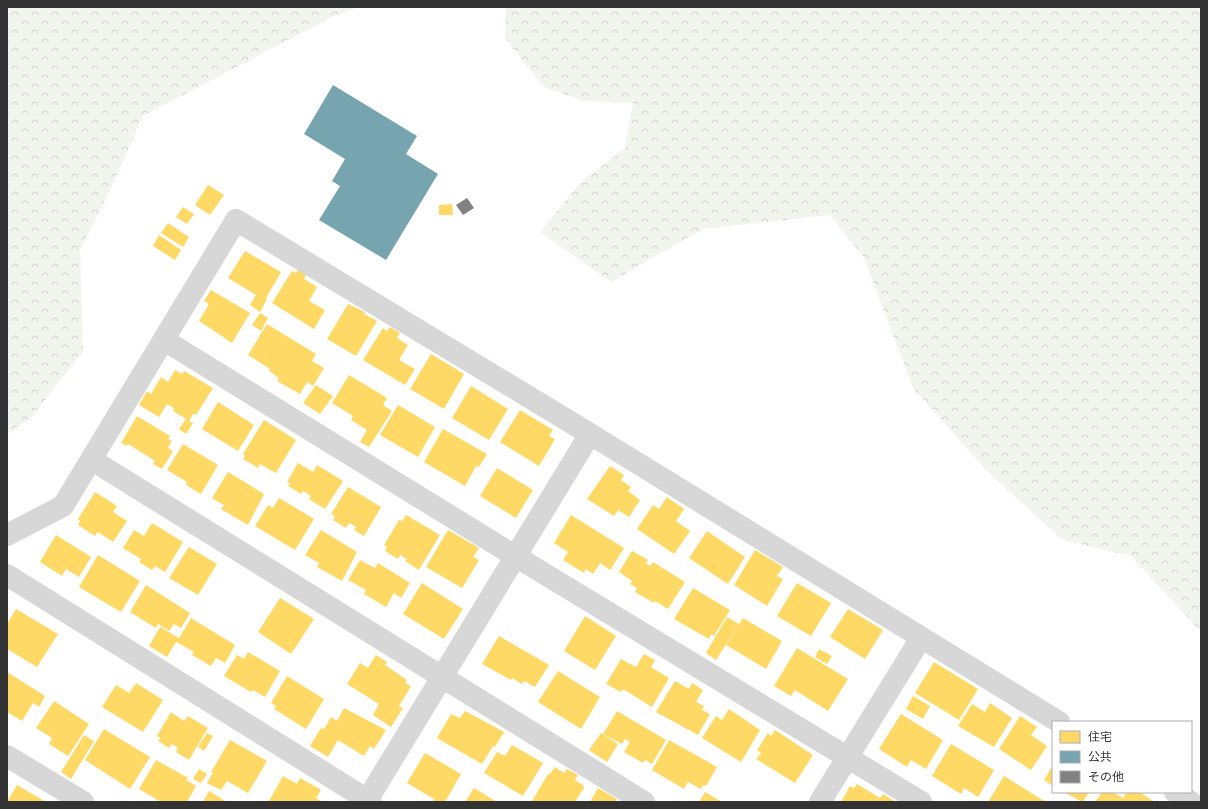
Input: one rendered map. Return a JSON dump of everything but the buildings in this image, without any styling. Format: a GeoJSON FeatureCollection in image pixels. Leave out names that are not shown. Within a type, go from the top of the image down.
{"type":"FeatureCollection","features":[{"type":"Feature","properties":{"kind":"street"},"geometry":{"type":"LineString","coordinates":[[7,535],[63,506],[236,220],[590,434],[1057,721]]}},
{"type":"Feature","properties":{"kind":"street"},"geometry":{"type":"LineString","coordinates":[[164,340],[515,556],[921,802]]}},
{"type":"Feature","properties":{"kind":"street"},"geometry":{"type":"LineString","coordinates":[[7,575],[368,801],[590,434]]}},
{"type":"Feature","properties":{"kind":"street"},"geometry":{"type":"LineString","coordinates":[[92,460],[644,802]]}},
{"type":"Feature","properties":{"kind":"street"},"geometry":{"type":"LineString","coordinates":[[820,802],[921,638]]}},
{"type":"Feature","properties":{"kind":"street"},"geometry":{"type":"LineString","coordinates":[[7,756],[83,802]]}},
{"type":"Feature","properties":{"kind":"street"},"geometry":{"type":"LineString","coordinates":[[1177,793],[1191,802]]}},
{"type":"Feature","properties":{"kind":"green space"},"geometry":{"type":"Polygon","coordinates":[[[7,7],[358,7],[332,17],[143,116],[114,181],[80,251],[83,351],[32,417],[7,434],[7,7]]]}},
{"type":"Feature","properties":{"kind":"green space"},"geometry":{"type":"Polygon","coordinates":[[[506,7],[1201,7],[1201,632],[1131,556],[1063,540],[988,472],[913,388],[864,258],[830,215],[703,229],[611,282],[540,232],[580,183],[625,148],[633,103],[584,101],[544,87],[505,38],[506,7]]]}}]}
